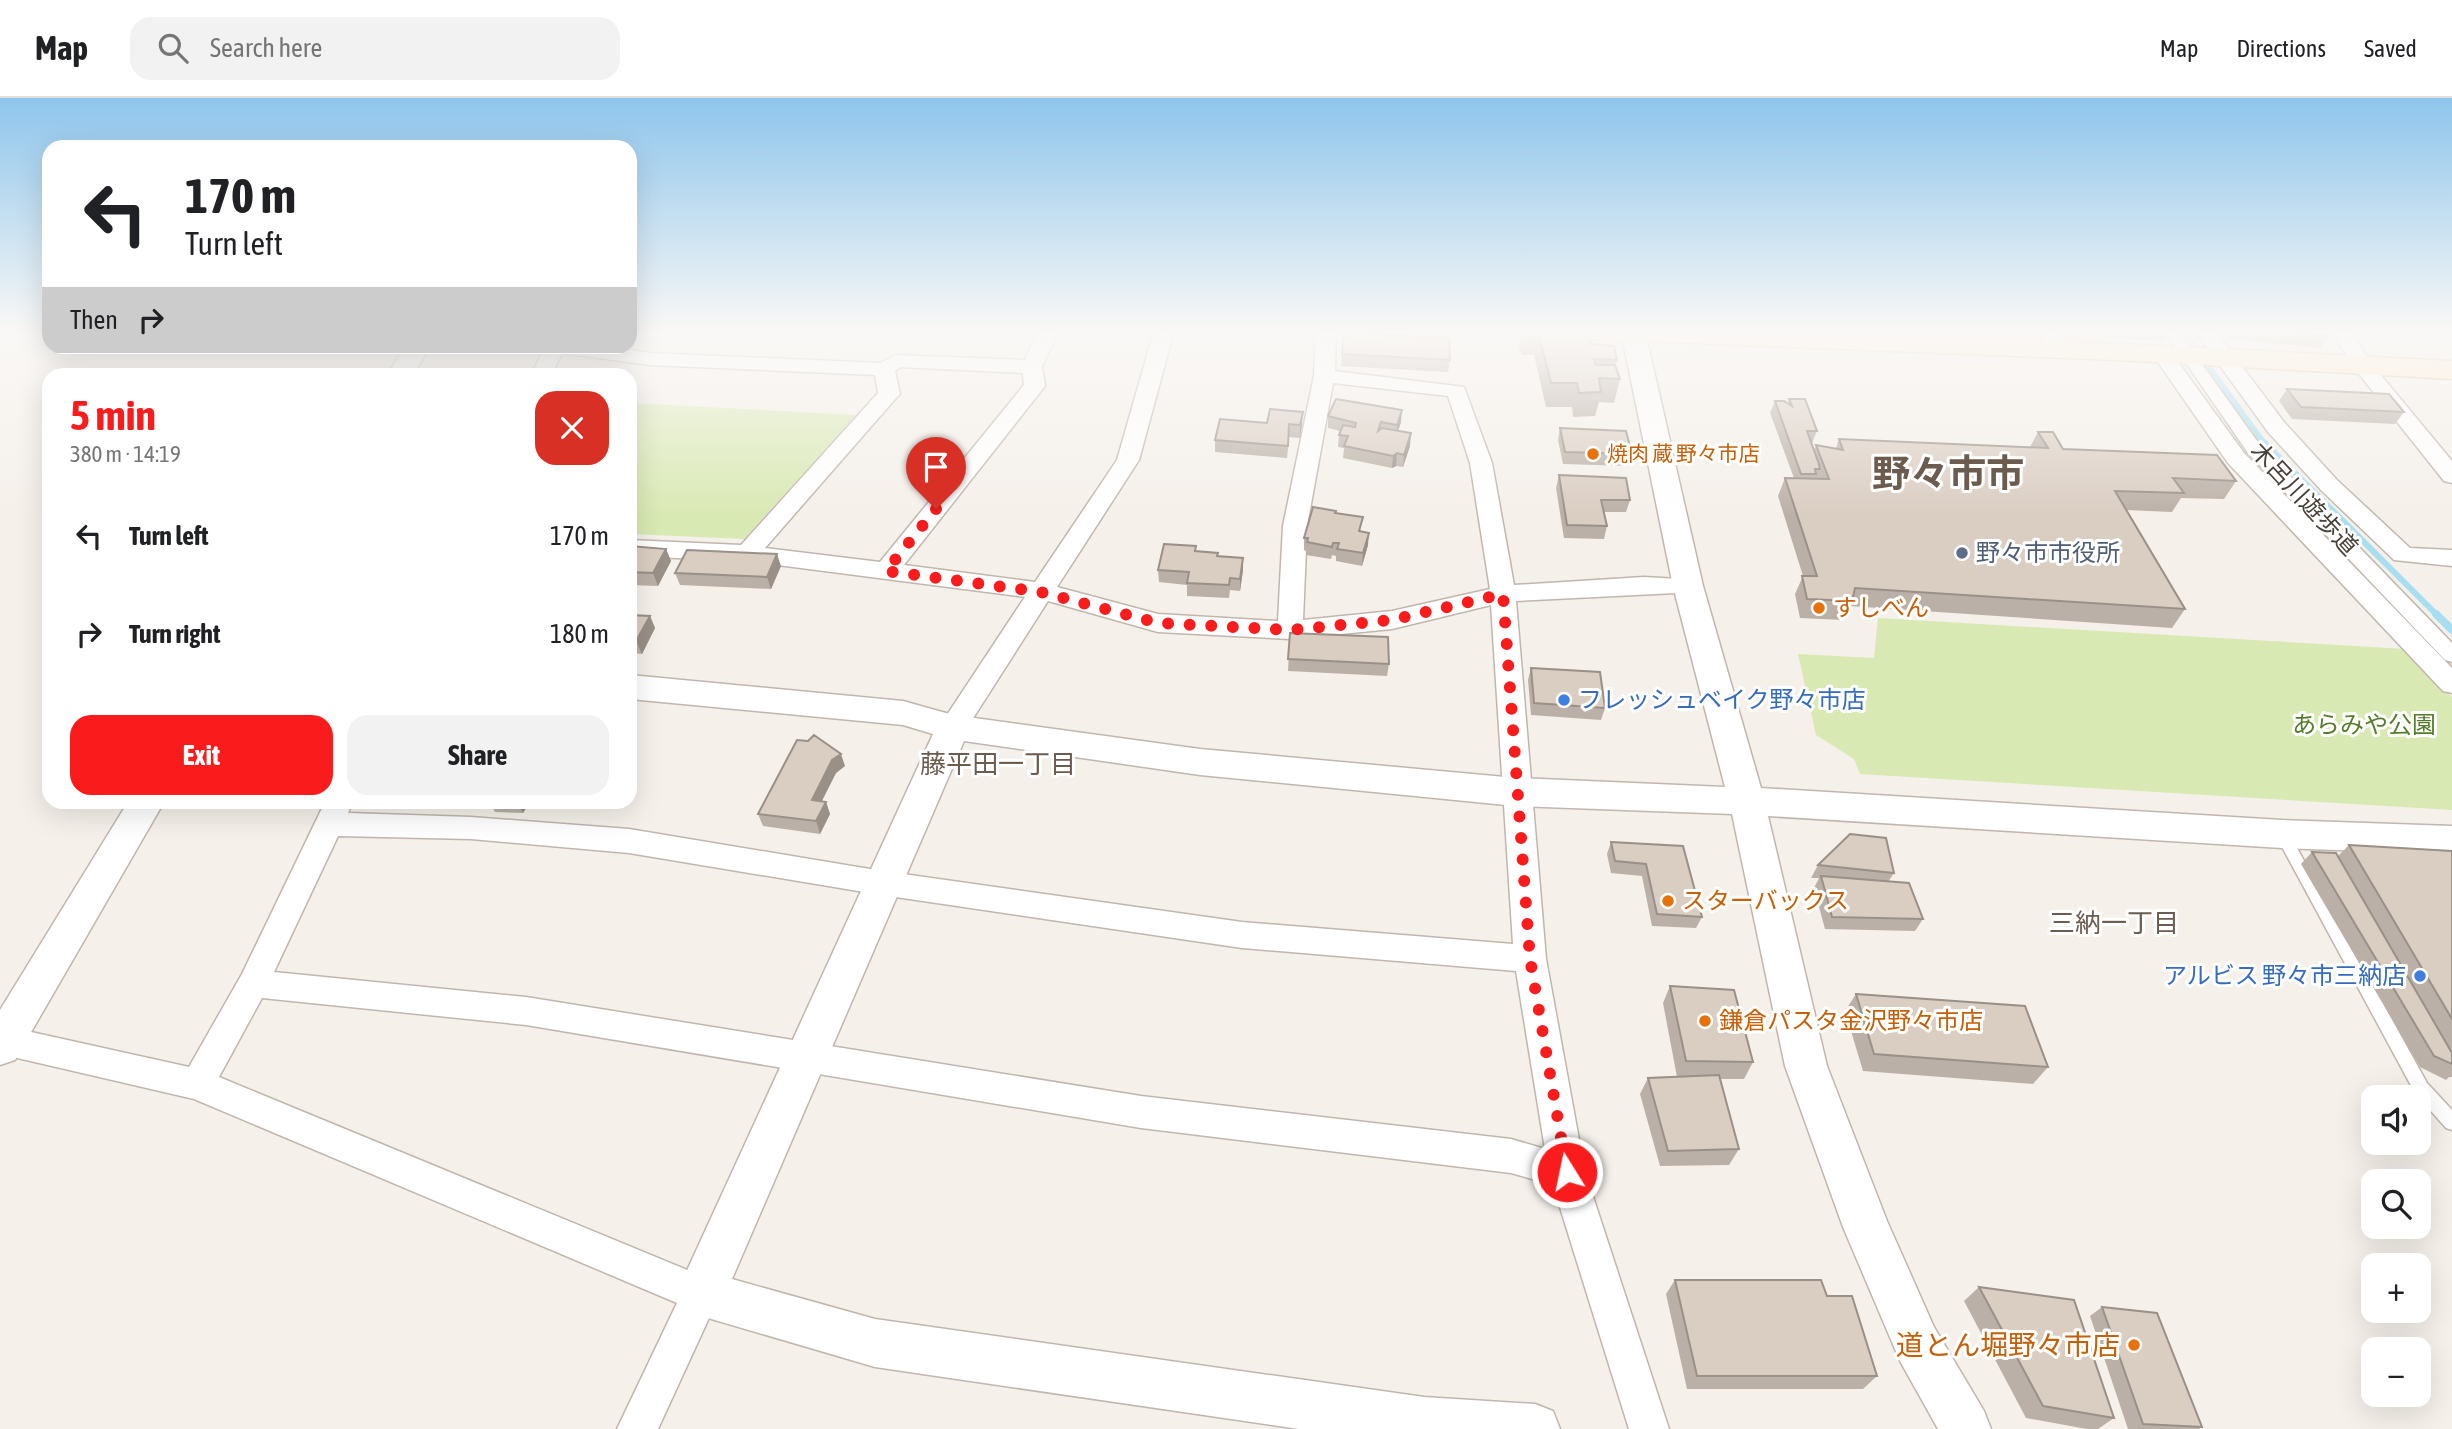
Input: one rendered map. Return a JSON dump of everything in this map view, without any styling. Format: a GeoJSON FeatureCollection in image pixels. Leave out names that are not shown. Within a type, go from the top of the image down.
{"type":"FeatureCollection","features":[{"type":"Feature","properties":{"kind":"street"},"geometry":{"type":"LineString","coordinates":[[747,553],[889,393]]}},
{"type":"Feature","properties":{"kind":"street"},"geometry":{"type":"LineString","coordinates":[[886,571],[1029,393]]}},
{"type":"Feature","properties":{"kind":"street"},"geometry":{"type":"LineString","coordinates":[[637,1429],[701,1294],[953,727],[1128,460],[1147,393]]}},
{"type":"Feature","properties":{"kind":"street"},"geometry":{"type":"LineString","coordinates":[[1290,630],[1295,526],[1321,393]]}},
{"type":"Feature","properties":{"kind":"street"},"geometry":{"type":"LineString","coordinates":[[1458,393],[1481,463],[1503,594],[1530,959],[1567,1172],[1649,1429]]}},
{"type":"Feature","properties":{"kind":"street"},"geometry":{"type":"LineString","coordinates":[[1647,393],[1688,586],[1747,801],[1806,1066],[1866,1227],[1917,1345],[1966,1429]]}},
{"type":"Feature","properties":{"kind":"street"},"geometry":{"type":"LineString","coordinates":[[2210,393],[2236,458],[2452,684]]}},
{"type":"Feature","properties":{"kind":"street","name":"木呂川遊歩道"},"geometry":{"type":"LineString","coordinates":[[2220,393],[2254,449],[2452,655]]}},
{"type":"Feature","properties":{"kind":"street"},"geometry":{"type":"LineString","coordinates":[[2240,393],[2276,427],[2329,485],[2403,555],[2452,558]]}},
{"type":"Feature","properties":{"kind":"street"},"geometry":{"type":"LineString","coordinates":[[2385,393],[2452,476]]}},
{"type":"Feature","properties":{"kind":"street"},"geometry":{"type":"LineString","coordinates":[[637,548],[747,553],[1041,592],[1158,623],[1290,630],[1392,620],[1503,594],[1644,585],[1688,586]]}},
{"type":"Feature","properties":{"kind":"street"},"geometry":{"type":"LineString","coordinates":[[637,687],[709,692],[903,713],[953,727],[1200,762],[1516,792],[1747,801],[2282,834],[2452,840]]}},
{"type":"Feature","properties":{"kind":"street"},"geometry":{"type":"LineString","coordinates":[[142,809],[2,1044],[197,1084],[701,1294],[875,1343],[1425,1425],[1535,1429]]}},
{"type":"Feature","properties":{"kind":"street"},"geometry":{"type":"LineString","coordinates":[[197,1084],[253,983],[334,813],[629,841],[882,883],[1242,935],[1530,959]]}},
{"type":"Feature","properties":{"kind":"street"},"geometry":{"type":"LineString","coordinates":[[253,983],[526,1011],[1141,1112],[1511,1156],[1567,1172]]}},
{"type":"Feature","properties":{"kind":"lane"},"geometry":{"type":"LineString","coordinates":[[2282,834],[2421,1088],[2452,1122]]}},
{"type":"Feature","properties":{"kind":"green space"},"geometry":{"type":"Polygon","coordinates":[[[637,403],[856,415],[744,539],[637,534],[637,403]]]}},
{"type":"Feature","properties":{"kind":"green space","name":"あらみや公園"},"geometry":{"type":"Polygon","coordinates":[[[1878,618],[2406,649],[2452,697],[2452,810],[1860,774],[1854,759],[1816,735],[1798,654],[1874,658],[1878,618]]]}},
{"type":"Feature","properties":{"kind":"building"},"geometry":{"type":"Polygon","coordinates":[[[2290,393],[2389,394],[2404,412],[2301,407],[2290,393]]]}},
{"type":"Feature","properties":{"kind":"building"},"geometry":{"type":"Polygon","coordinates":[[[1336,399],[1402,410],[1397,425],[1381,422],[1378,431],[1382,428],[1411,433],[1404,455],[1397,453],[1393,456],[1344,446],[1348,436],[1339,435],[1343,425],[1355,427],[1356,423],[1328,416],[1336,399]]]}},
{"type":"Feature","properties":{"kind":"building"},"geometry":{"type":"Polygon","coordinates":[[[1789,399],[1805,399],[1817,431],[1807,431],[1819,464],[1820,469],[1815,469],[1816,474],[1801,474],[1775,401],[1784,401],[1792,406],[1789,399]]]}},
{"type":"Feature","properties":{"kind":"building"},"geometry":{"type":"Polygon","coordinates":[[[1270,409],[1303,412],[1300,425],[1289,424],[1288,446],[1215,440],[1220,419],[1267,423],[1270,409]]]}},
{"type":"Feature","properties":{"kind":"building"},"geometry":{"type":"Polygon","coordinates":[[[1560,428],[1626,431],[1632,454],[1565,452],[1560,428]]]}},
{"type":"Feature","properties":{"kind":"building","name":"野々市市役所"},"geometry":{"type":"Polygon","coordinates":[[[2038,432],[2053,432],[2063,449],[2217,455],[2236,481],[2173,478],[2184,493],[2115,491],[2185,609],[1855,588],[1852,601],[1807,599],[1802,576],[1817,576],[1785,478],[1829,479],[1816,445],[1843,450],[1839,439],[2048,448],[2038,432]]]}},
{"type":"Feature","properties":{"kind":"building"},"geometry":{"type":"Polygon","coordinates":[[[1559,475],[1626,478],[1630,500],[1601,500],[1607,526],[1567,525],[1559,475]]]}},
{"type":"Feature","properties":{"kind":"building"},"geometry":{"type":"Polygon","coordinates":[[[1313,507],[1363,517],[1359,531],[1369,533],[1363,553],[1337,549],[1339,543],[1333,543],[1332,547],[1307,542],[1308,538],[1304,538],[1313,507]]]}},
{"type":"Feature","properties":{"kind":"building"},"geometry":{"type":"Polygon","coordinates":[[[1164,544],[1196,546],[1195,551],[1243,558],[1240,579],[1230,578],[1229,585],[1187,583],[1189,572],[1158,570],[1164,544]]]}},
{"type":"Feature","properties":{"kind":"building"},"geometry":{"type":"Polygon","coordinates":[[[637,547],[666,549],[653,573],[637,572],[637,547]]]}},
{"type":"Feature","properties":{"kind":"building"},"geometry":{"type":"Polygon","coordinates":[[[687,550],[777,554],[767,577],[675,573],[687,550]]]}},
{"type":"Feature","properties":{"kind":"building"},"geometry":{"type":"Polygon","coordinates":[[[637,615],[650,616],[637,639],[637,615]]]}},
{"type":"Feature","properties":{"kind":"building"},"geometry":{"type":"Polygon","coordinates":[[[1290,633],[1388,637],[1389,664],[1288,659],[1290,633]]]}},
{"type":"Feature","properties":{"kind":"building","name":"フレッシュベイク野々市店"},"geometry":{"type":"Polygon","coordinates":[[[1531,668],[1600,672],[1605,708],[1534,703],[1531,668]]]}},
{"type":"Feature","properties":{"kind":"building"},"geometry":{"type":"Polygon","coordinates":[[[814,735],[841,754],[832,760],[812,800],[826,802],[816,821],[758,814],[797,740],[808,741],[814,735]]]}},
{"type":"Feature","properties":{"kind":"building"},"geometry":{"type":"Polygon","coordinates":[[[1850,834],[1886,838],[1894,873],[1818,865],[1850,834]]]}},
{"type":"Feature","properties":{"kind":"building","name":"スターバックス"},"geometry":{"type":"Polygon","coordinates":[[[1611,842],[1683,846],[1702,917],[1657,914],[1646,864],[1615,861],[1611,842]]]}},
{"type":"Feature","properties":{"kind":"building"},"geometry":{"type":"Polygon","coordinates":[[[2349,845],[2452,851],[2452,1019],[2349,845]]]}},
{"type":"Feature","properties":{"kind":"building"},"geometry":{"type":"Polygon","coordinates":[[[2312,852],[2336,853],[2452,1053],[2452,1064],[2434,1056],[2312,852]]]}},
{"type":"Feature","properties":{"kind":"building"},"geometry":{"type":"Polygon","coordinates":[[[1821,876],[1909,883],[1923,919],[1832,917],[1821,876]]]}},
{"type":"Feature","properties":{"kind":"building"},"geometry":{"type":"Polygon","coordinates":[[[1670,986],[1734,990],[1753,1062],[1686,1061],[1670,986]]]}},
{"type":"Feature","properties":{"kind":"building"},"geometry":{"type":"Polygon","coordinates":[[[1856,994],[2025,1006],[2048,1067],[1874,1054],[1856,994]]]}},
{"type":"Feature","properties":{"kind":"building"},"geometry":{"type":"Polygon","coordinates":[[[1719,1075],[1739,1149],[1668,1151],[1648,1078],[1719,1075]]]}},
{"type":"Feature","properties":{"kind":"building"},"geometry":{"type":"Polygon","coordinates":[[[1675,1280],[1821,1280],[1827,1296],[1852,1296],[1877,1376],[1697,1376],[1675,1280]]]}},
{"type":"Feature","properties":{"kind":"building"},"geometry":{"type":"Polygon","coordinates":[[[1979,1287],[2074,1300],[2114,1418],[2043,1406],[1979,1287]]]}},
{"type":"Feature","properties":{"kind":"building"},"geometry":{"type":"Polygon","coordinates":[[[2102,1307],[2157,1313],[2202,1427],[2143,1424],[2102,1307]]]}},
{"type":"Feature","properties":{"kind":"waterway"},"geometry":{"type":"LineString","coordinates":[[2228,393],[2260,438],[2452,630]]}},
{"type":"Feature","properties":{"kind":"place","name":"焼肉 蔵 野々市店"},"geometry":{"type":"Point","coordinates":[1593,454]}},
{"type":"Feature","properties":{"kind":"place","name":"野々市市役所"},"geometry":{"type":"Point","coordinates":[1962,553]}},
{"type":"Feature","properties":{"kind":"place","name":"すしべん"},"geometry":{"type":"Point","coordinates":[1819,608]}},
{"type":"Feature","properties":{"kind":"place","name":"フレッシュベイク野々市店"},"geometry":{"type":"Point","coordinates":[1564,700]}},
{"type":"Feature","properties":{"kind":"place","name":"スターバックス"},"geometry":{"type":"Point","coordinates":[1668,901]}},
{"type":"Feature","properties":{"kind":"place","name":"アルビス 野々市三納店"},"geometry":{"type":"Point","coordinates":[2420,976]}},
{"type":"Feature","properties":{"kind":"place","name":"鎌倉パスタ金沢野々市店"},"geometry":{"type":"Point","coordinates":[1705,1021]}},
{"type":"Feature","properties":{"kind":"place","name":"道とん堀野々市店"},"geometry":{"type":"Point","coordinates":[2134,1345]}},
{"type":"Feature","properties":{"kind":"district","name":"野々市市"},"geometry":{"type":"Point","coordinates":[1948,474]}},
{"type":"Feature","properties":{"kind":"district","name":"藤平田一丁目"},"geometry":{"type":"Point","coordinates":[998,764]}},
{"type":"Feature","properties":{"kind":"district","name":"三納一丁目"},"geometry":{"type":"Point","coordinates":[2114,923]}},
{"type":"Feature","properties":{"kind":"route"},"geometry":{"type":"LineString","coordinates":[[936,509],[886,571],[1041,592],[1158,623],[1290,630],[1392,620],[1503,594],[1530,959],[1567,1172]]}}]}
